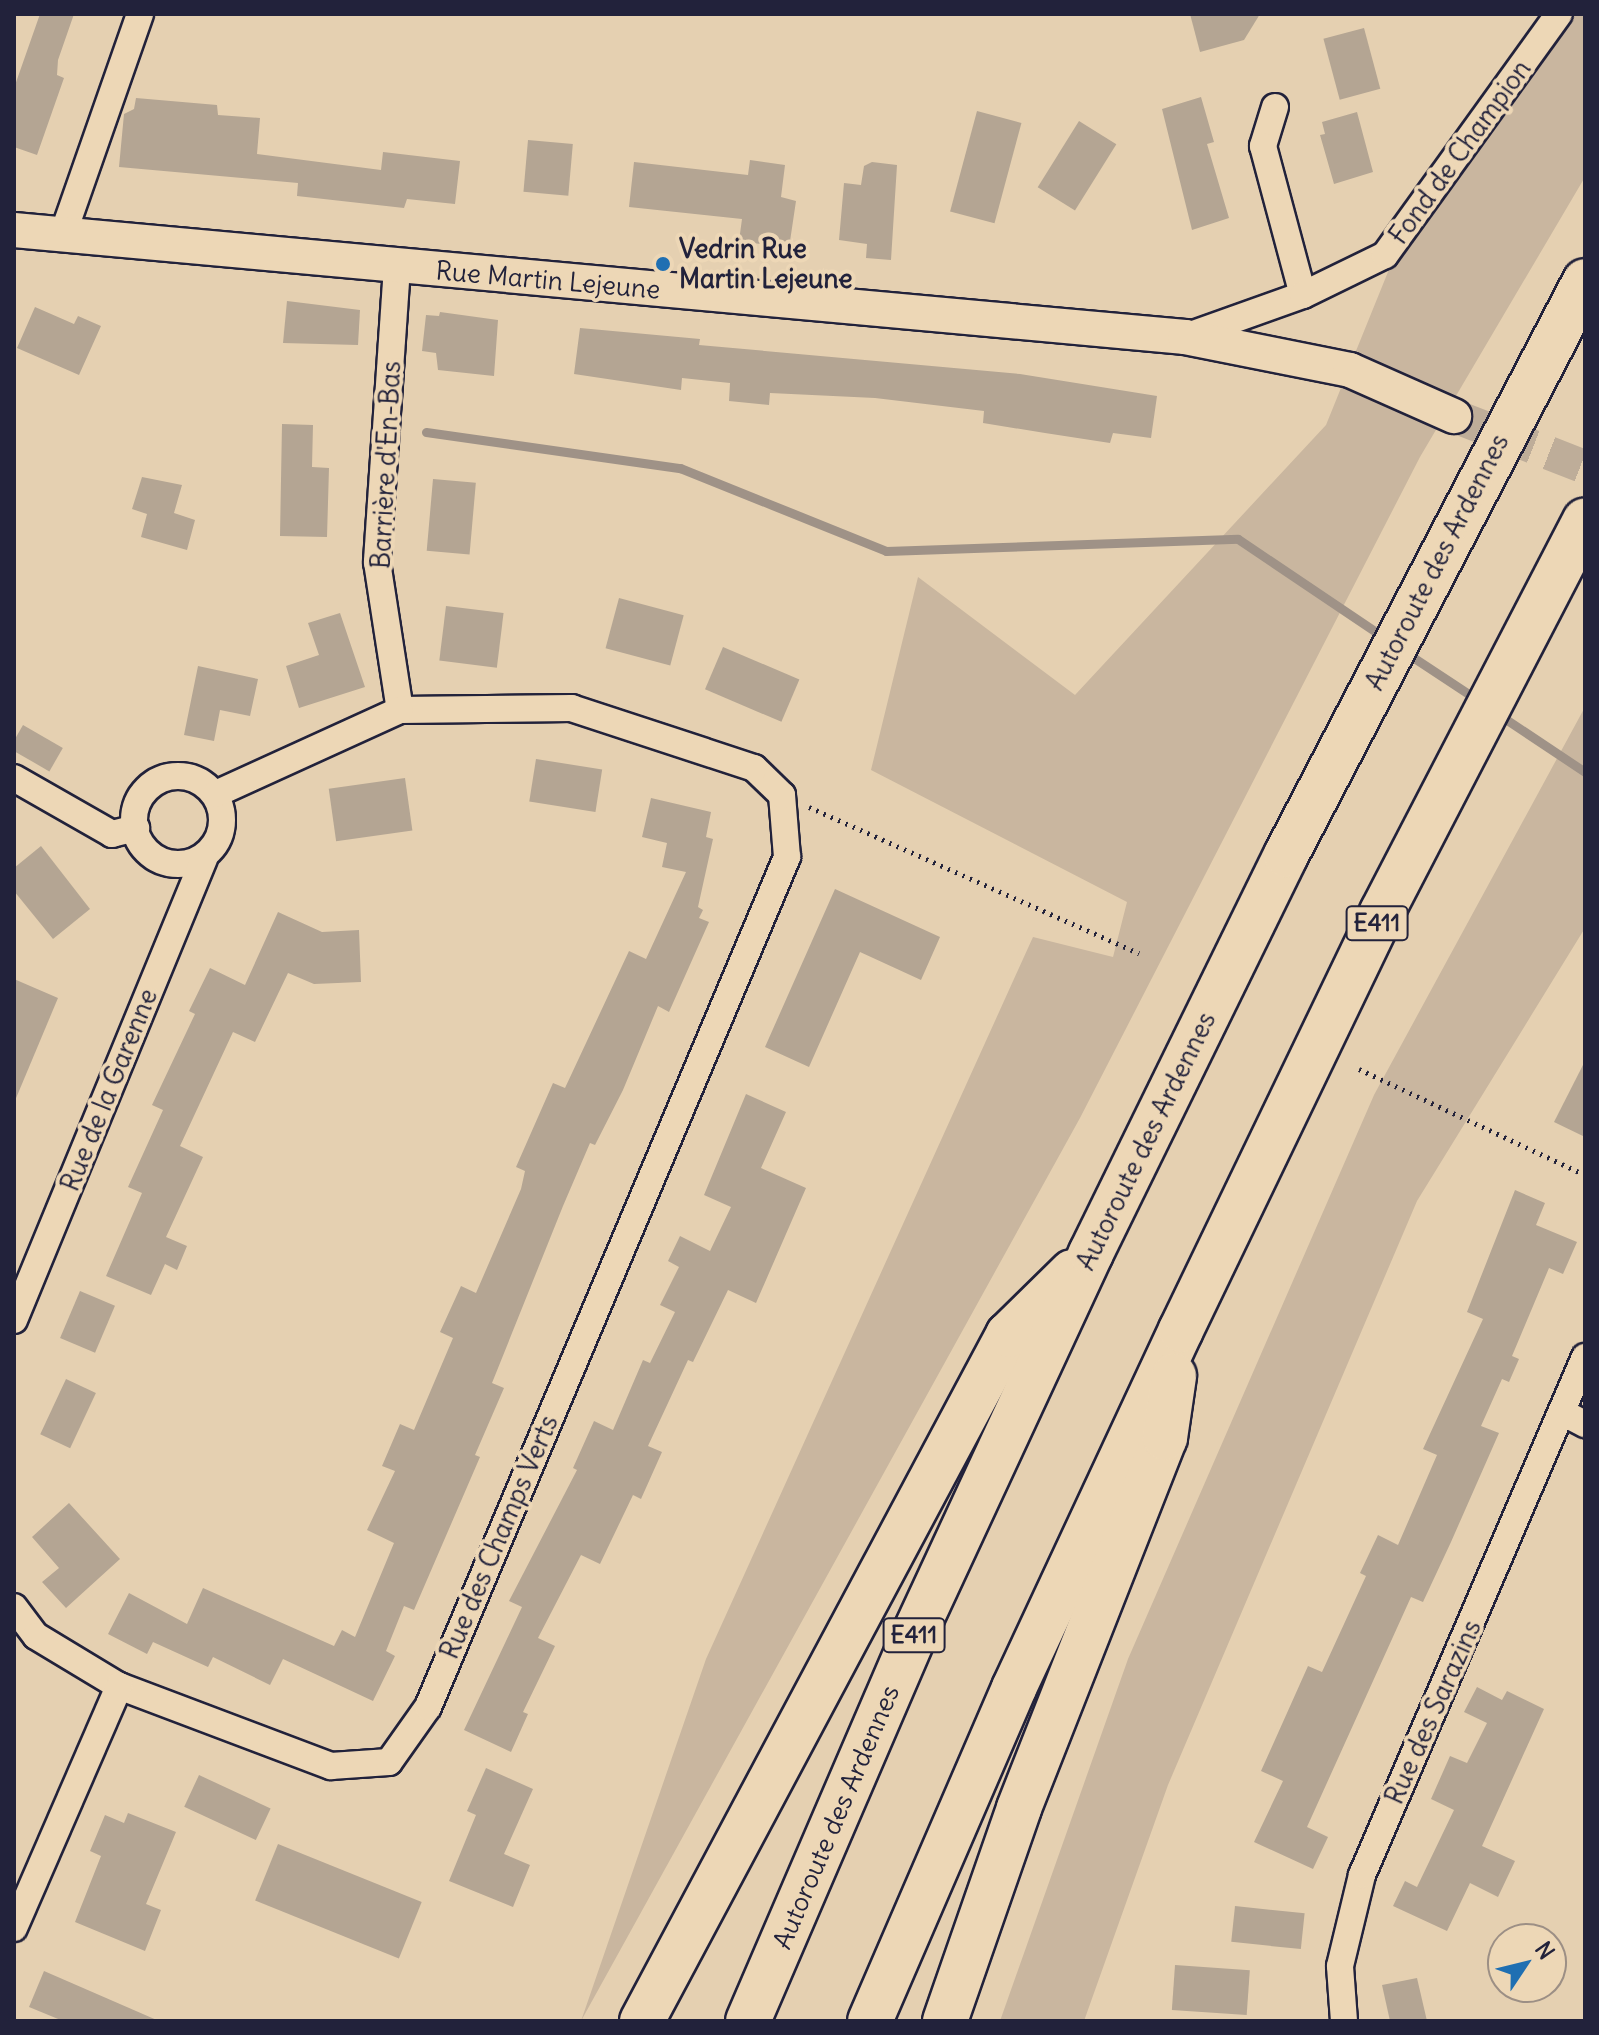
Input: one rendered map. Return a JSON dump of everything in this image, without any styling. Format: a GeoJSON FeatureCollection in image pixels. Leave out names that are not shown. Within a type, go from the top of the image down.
{"type":"FeatureCollection","features":[{"type":"Feature","properties":{"kind":"highway","name":"Autoroute des Ardennes"},"geometry":{"type":"LineString","coordinates":[[748,2021],[916,1630],[1091,1253],[1286,855],[1585,281]]}},
{"type":"Feature","properties":{"kind":"highway","name":"E411"},"geometry":{"type":"LineString","coordinates":[[870,2021],[1014,1688],[1181,1330],[1382,912],[1585,521]]}},
{"type":"Feature","properties":{"kind":"highway"},"geometry":{"type":"LineString","coordinates":[[642,2021],[1008,1335],[1091,1253]]}},
{"type":"Feature","properties":{"kind":"highway"},"geometry":{"type":"LineString","coordinates":[[945,2021],[1019,1808],[1165,1438],[1181,1330]]}},
{"type":"Feature","properties":{"kind":"street"},"geometry":{"type":"LineString","coordinates":[[62,237],[140,14]]}},
{"type":"Feature","properties":{"kind":"street","name":"Fond de Champion"},"geometry":{"type":"LineString","coordinates":[[1185,337],[1303,295],[1385,255],[1559,14]]}},
{"type":"Feature","properties":{"kind":"street"},"geometry":{"type":"LineString","coordinates":[[1275,107],[1263,146],[1303,295]]}},
{"type":"Feature","properties":{"kind":"street","name":"Rue Martin Lejeune"},"geometry":{"type":"LineString","coordinates":[[14,230],[62,237],[1185,337],[1350,370],[1454,416]]}},
{"type":"Feature","properties":{"kind":"street","name":"Barrière d'En-Bas"},"geometry":{"type":"LineString","coordinates":[[397,267],[377,562],[400,710]]}},
{"type":"Feature","properties":{"kind":"street"},"geometry":{"type":"LineString","coordinates":[[216,794],[400,710],[572,708],[754,768],[782,795]]}},
{"type":"Feature","properties":{"kind":"street"},"geometry":{"type":"LineString","coordinates":[[186,774],[216,794],[224,828],[204,859],[169,867],[139,847],[132,811],[150,782],[186,774]]}},
{"type":"Feature","properties":{"kind":"street"},"geometry":{"type":"LineString","coordinates":[[14,778],[112,834],[136,828]]}},
{"type":"Feature","properties":{"kind":"street","name":"Rue des Champs Verts"},"geometry":{"type":"LineString","coordinates":[[119,1686],[331,1766],[389,1762],[428,1707],[787,857],[782,795]]}},
{"type":"Feature","properties":{"kind":"street","name":"Rue de la Garenne"},"geometry":{"type":"LineString","coordinates":[[14,1320],[204,859]]}},
{"type":"Feature","properties":{"kind":"street","name":"Rue des Sarazins"},"geometry":{"type":"LineString","coordinates":[[1344,2021],[1340,1966],[1362,1875],[1574,1418],[1585,1357]]}},
{"type":"Feature","properties":{"kind":"street"},"geometry":{"type":"LineString","coordinates":[[14,1607],[36,1636],[119,1686],[14,1928]]}},
{"type":"Feature","properties":{"kind":"path"},"geometry":{"type":"LineString","coordinates":[[782,795],[1139,953]]}},
{"type":"Feature","properties":{"kind":"path"},"geometry":{"type":"LineString","coordinates":[[1359,1069],[1585,1175]]}},
{"type":"Feature","properties":{"kind":"shaded area"},"geometry":{"type":"Polygon","coordinates":[[[1559,14],[1585,14],[1585,177],[1420,457],[1080,1118],[581,2021],[706,1659],[1033,937],[1113,957],[1127,902],[871,770],[918,577],[1075,695],[1326,425],[1392,262],[1559,14]]]}},
{"type":"Feature","properties":{"kind":"shaded area"},"geometry":{"type":"Polygon","coordinates":[[[1585,707],[1585,928],[1417,1201],[1168,1785],[1084,2021],[1000,2021],[1128,1659],[1374,1095],[1585,707]]]}},
{"type":"Feature","properties":{"kind":"building"},"geometry":{"type":"Polygon","coordinates":[[[40,14],[74,14],[58,60],[57,75],[64,78],[37,155],[14,147],[14,88],[40,14]]]}},
{"type":"Feature","properties":{"kind":"building"},"geometry":{"type":"Polygon","coordinates":[[[1190,14],[1260,14],[1244,40],[1200,52],[1190,14]]]}},
{"type":"Feature","properties":{"kind":"building"},"geometry":{"type":"Polygon","coordinates":[[[1364,28],[1380,89],[1340,100],[1323,39],[1364,28]]]}},
{"type":"Feature","properties":{"kind":"building"},"geometry":{"type":"Polygon","coordinates":[[[1201,97],[1214,142],[1207,144],[1229,218],[1192,230],[1162,109],[1201,97]]]}},
{"type":"Feature","properties":{"kind":"building"},"geometry":{"type":"Polygon","coordinates":[[[136,98],[217,105],[218,115],[260,118],[257,154],[381,170],[383,152],[460,161],[455,204],[407,199],[404,208],[297,196],[298,183],[119,167],[124,114],[134,109],[136,98]]]}},
{"type":"Feature","properties":{"kind":"building"},"geometry":{"type":"Polygon","coordinates":[[[977,111],[1021,123],[995,223],[950,211],[977,111]]]}},
{"type":"Feature","properties":{"kind":"building"},"geometry":{"type":"Polygon","coordinates":[[[1357,112],[1373,172],[1334,184],[1320,135],[1325,134],[1322,122],[1357,112]]]}},
{"type":"Feature","properties":{"kind":"building"},"geometry":{"type":"Polygon","coordinates":[[[1079,121],[1116,144],[1075,210],[1038,187],[1079,121]]]}},
{"type":"Feature","properties":{"kind":"building"},"geometry":{"type":"Polygon","coordinates":[[[528,140],[573,144],[568,196],[523,192],[528,140]]]}},
{"type":"Feature","properties":{"kind":"building"},"geometry":{"type":"Polygon","coordinates":[[[750,160],[785,165],[781,197],[796,201],[789,248],[739,241],[742,219],[629,207],[634,162],[748,175],[750,160]]]}},
{"type":"Feature","properties":{"kind":"building"},"geometry":{"type":"Polygon","coordinates":[[[872,162],[897,165],[891,260],[866,258],[867,244],[839,240],[844,183],[861,185],[864,166],[872,162]]]}},
{"type":"Feature","properties":{"kind":"building"},"geometry":{"type":"Polygon","coordinates":[[[287,301],[360,310],[358,345],[283,343],[287,301]]]}},
{"type":"Feature","properties":{"kind":"building"},"geometry":{"type":"Polygon","coordinates":[[[35,307],[74,324],[78,316],[101,326],[79,375],[17,348],[35,307]]]}},
{"type":"Feature","properties":{"kind":"building"},"geometry":{"type":"Polygon","coordinates":[[[440,312],[498,320],[494,376],[438,370],[436,353],[422,351],[426,315],[439,316],[440,312]]]}},
{"type":"Feature","properties":{"kind":"building"},"geometry":{"type":"Polygon","coordinates":[[[580,328],[700,339],[699,345],[1020,374],[1157,396],[1151,438],[1113,433],[1110,443],[983,423],[984,411],[875,398],[770,393],[769,405],[729,401],[730,383],[682,378],[681,390],[574,374],[580,328]]]}},
{"type":"Feature","properties":{"kind":"building"},"geometry":{"type":"Polygon","coordinates":[[[282,424],[313,425],[312,467],[329,468],[327,537],[280,536],[282,424]]]}},
{"type":"Feature","properties":{"kind":"building"},"geometry":{"type":"Polygon","coordinates":[[[142,477],[182,485],[174,513],[195,520],[187,550],[141,537],[147,514],[132,509],[142,477]]]}},
{"type":"Feature","properties":{"kind":"building"},"geometry":{"type":"Polygon","coordinates":[[[433,479],[476,483],[470,554],[427,551],[433,479]]]}},
{"type":"Feature","properties":{"kind":"building"},"geometry":{"type":"Polygon","coordinates":[[[619,598],[684,615],[670,666],[606,648],[619,598]]]}},
{"type":"Feature","properties":{"kind":"building"},"geometry":{"type":"Polygon","coordinates":[[[446,606],[504,613],[497,668],[439,661],[446,606]]]}},
{"type":"Feature","properties":{"kind":"building"},"geometry":{"type":"Polygon","coordinates":[[[340,613],[365,687],[299,708],[286,666],[319,655],[308,623],[340,613]]]}},
{"type":"Feature","properties":{"kind":"building"},"geometry":{"type":"Polygon","coordinates":[[[723,647],[799,679],[781,722],[705,689],[723,647]]]}},
{"type":"Feature","properties":{"kind":"building"},"geometry":{"type":"Polygon","coordinates":[[[198,666],[258,679],[250,716],[220,710],[214,741],[184,735],[198,666]]]}},
{"type":"Feature","properties":{"kind":"building"},"geometry":{"type":"Polygon","coordinates":[[[23,725],[63,748],[49,771],[14,751],[14,741],[23,725]]]}},
{"type":"Feature","properties":{"kind":"building"},"geometry":{"type":"Polygon","coordinates":[[[536,759],[602,769],[595,812],[529,801],[536,759]]]}},
{"type":"Feature","properties":{"kind":"building"},"geometry":{"type":"Polygon","coordinates":[[[405,778],[412,830],[336,841],[329,789],[405,778]]]}},
{"type":"Feature","properties":{"kind":"building"},"geometry":{"type":"Polygon","coordinates":[[[651,798],[711,812],[706,837],[713,839],[698,907],[703,910],[699,918],[709,922],[669,1012],[658,1006],[623,1090],[595,1145],[590,1143],[492,1383],[504,1388],[475,1455],[480,1457],[414,1610],[404,1606],[386,1651],[395,1656],[373,1701],[283,1659],[270,1685],[213,1657],[208,1667],[153,1642],[147,1654],[108,1634],[129,1593],[187,1624],[203,1588],[334,1646],[342,1630],[355,1637],[394,1543],[367,1530],[395,1471],[382,1466],[400,1424],[414,1430],[453,1338],[440,1332],[461,1286],[476,1293],[521,1189],[525,1171],[516,1167],[553,1083],[565,1088],[629,951],[646,959],[686,872],[662,867],[667,843],[642,837],[651,798]]]}},
{"type":"Feature","properties":{"kind":"building"},"geometry":{"type":"Polygon","coordinates":[[[41,846],[90,909],[53,939],[14,891],[14,868],[41,846]]]}},
{"type":"Feature","properties":{"kind":"building"},"geometry":{"type":"Polygon","coordinates":[[[835,889],[940,937],[921,980],[860,952],[809,1067],[765,1047],[835,889]]]}},
{"type":"Feature","properties":{"kind":"building"},"geometry":{"type":"Polygon","coordinates":[[[278,912],[322,932],[359,930],[361,982],[314,984],[288,973],[255,1042],[233,1032],[180,1146],[203,1157],[166,1237],[187,1246],[177,1270],[165,1264],[151,1295],[106,1276],[142,1193],[128,1187],[163,1110],[152,1105],[195,1014],[189,1011],[210,968],[245,985],[278,912]]]}},
{"type":"Feature","properties":{"kind":"building"},"geometry":{"type":"Polygon","coordinates":[[[14,979],[58,998],[14,1103],[14,979]]]}},
{"type":"Feature","properties":{"kind":"building"},"geometry":{"type":"Polygon","coordinates":[[[1585,1061],[1585,1137],[1554,1122],[1585,1061]]]}},
{"type":"Feature","properties":{"kind":"building"},"geometry":{"type":"Polygon","coordinates":[[[746,1094],[786,1112],[761,1168],[806,1188],[756,1303],[728,1290],[693,1362],[688,1360],[648,1446],[662,1452],[641,1499],[633,1495],[600,1564],[581,1555],[538,1638],[555,1646],[523,1712],[528,1714],[511,1752],[464,1730],[522,1607],[509,1601],[577,1470],[573,1468],[594,1421],[613,1430],[643,1360],[650,1363],[675,1312],[660,1305],[679,1267],[668,1261],[680,1236],[710,1251],[731,1207],[704,1195],[746,1094]]]}},
{"type":"Feature","properties":{"kind":"building"},"geometry":{"type":"Polygon","coordinates":[[[1515,1190],[1545,1203],[1536,1225],[1577,1242],[1563,1274],[1549,1268],[1512,1356],[1519,1359],[1509,1382],[1502,1379],[1481,1426],[1499,1433],[1423,1602],[1411,1597],[1307,1827],[1328,1837],[1313,1869],[1254,1842],[1283,1781],[1261,1771],[1308,1666],[1322,1672],[1366,1576],[1360,1573],[1378,1535],[1398,1545],[1437,1455],[1423,1449],[1483,1319],[1467,1312],[1515,1190]]]}},
{"type":"Feature","properties":{"kind":"building"},"geometry":{"type":"Polygon","coordinates":[[[80,1291],[115,1306],[95,1353],[60,1338],[80,1291]]]}},
{"type":"Feature","properties":{"kind":"building"},"geometry":{"type":"Polygon","coordinates":[[[66,1379],[96,1393],[70,1448],[40,1434],[66,1379]]]}},
{"type":"Feature","properties":{"kind":"building"},"geometry":{"type":"Polygon","coordinates":[[[69,1503],[120,1559],[66,1608],[42,1582],[59,1568],[32,1537],[69,1503]]]}},
{"type":"Feature","properties":{"kind":"building"},"geometry":{"type":"Polygon","coordinates":[[[1477,1687],[1502,1700],[1507,1691],[1544,1709],[1482,1846],[1515,1861],[1498,1897],[1470,1883],[1447,1931],[1393,1906],[1405,1881],[1417,1887],[1454,1810],[1431,1799],[1450,1756],[1467,1763],[1487,1723],[1464,1712],[1477,1687]]]}},
{"type":"Feature","properties":{"kind":"building"},"geometry":{"type":"Polygon","coordinates":[[[486,1768],[533,1789],[504,1854],[530,1865],[513,1907],[449,1881],[476,1815],[467,1811],[486,1768]]]}},
{"type":"Feature","properties":{"kind":"building"},"geometry":{"type":"Polygon","coordinates":[[[199,1775],[271,1808],[256,1840],[184,1807],[199,1775]]]}},
{"type":"Feature","properties":{"kind":"building"},"geometry":{"type":"Polygon","coordinates":[[[128,1813],[176,1832],[146,1904],[161,1910],[145,1951],[75,1922],[101,1856],[90,1851],[105,1815],[124,1823],[128,1813]]]}},
{"type":"Feature","properties":{"kind":"building"},"geometry":{"type":"Polygon","coordinates":[[[278,1844],[422,1902],[399,1959],[255,1901],[278,1844]]]}},
{"type":"Feature","properties":{"kind":"building"},"geometry":{"type":"Polygon","coordinates":[[[1235,1906],[1305,1913],[1301,1949],[1231,1942],[1235,1906]]]}},
{"type":"Feature","properties":{"kind":"building"},"geometry":{"type":"Polygon","coordinates":[[[1175,1965],[1250,1970],[1247,2015],[1172,2010],[1175,1965]]]}},
{"type":"Feature","properties":{"kind":"building"},"geometry":{"type":"Polygon","coordinates":[[[44,1971],[159,2021],[63,2021],[29,2007],[44,1971]]]}},
{"type":"Feature","properties":{"kind":"building"},"geometry":{"type":"Polygon","coordinates":[[[1417,1978],[1427,2021],[1390,2021],[1382,1985],[1417,1978]]]}},
{"type":"Feature","properties":{"kind":"waterway"},"geometry":{"type":"LineString","coordinates":[[426,432],[680,468],[886,551],[1238,539],[1386,639]]}},
{"type":"Feature","properties":{"kind":"waterway"},"geometry":{"type":"LineString","coordinates":[[1405,652],[1479,701]]}},
{"type":"Feature","properties":{"kind":"waterway"},"geometry":{"type":"LineString","coordinates":[[1498,714],[1585,772]]}},
{"type":"Feature","properties":{"kind":"tunnel"},"geometry":{"type":"LineString","coordinates":[[1454,416],[1585,467]]}},
{"type":"Feature","properties":{"kind":"place","name":"Vedrin Rue Martin Lejeune"},"geometry":{"type":"Point","coordinates":[663,264]}}]}
